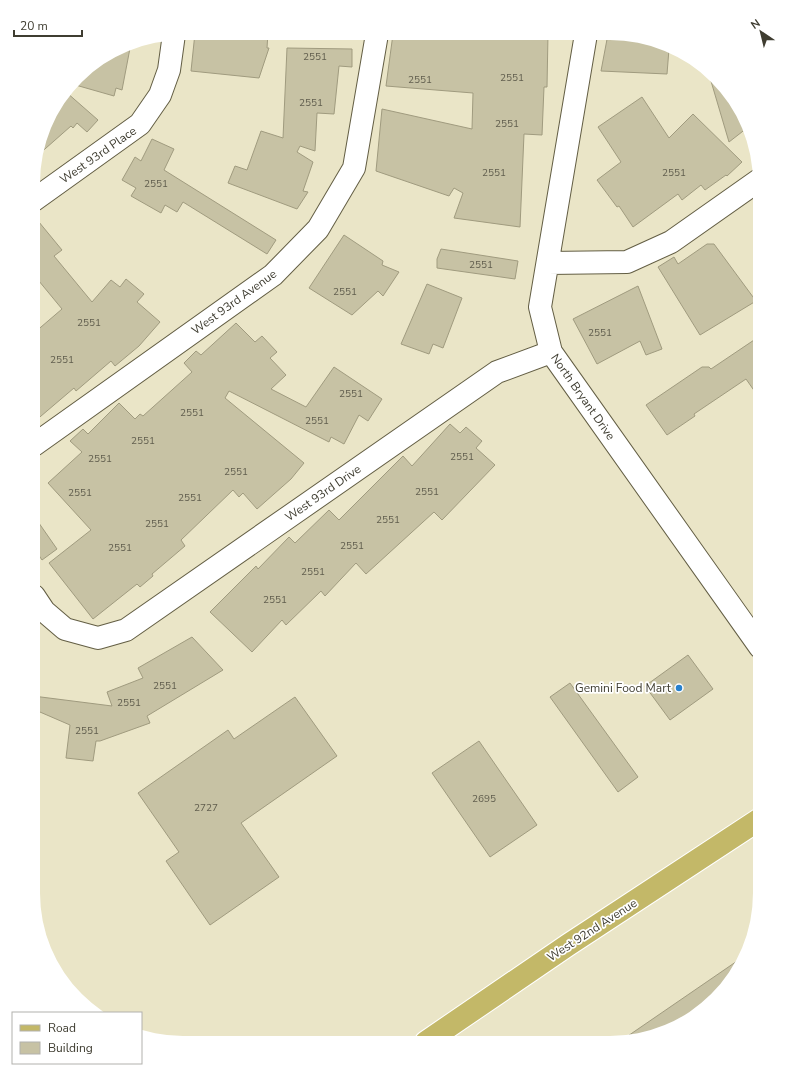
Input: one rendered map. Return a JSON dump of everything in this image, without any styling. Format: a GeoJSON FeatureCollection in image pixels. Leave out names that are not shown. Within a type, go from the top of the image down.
{"type":"FeatureCollection","features":[{"type":"Feature","properties":{"kind":"main road","name":"West 92nd Avenue"},"geometry":{"type":"LineString","coordinates":[[435,1036],[562,949],[753,824]]}},
{"type":"Feature","properties":{"kind":"street","name":"West 93rd Place"},"geometry":{"type":"LineString","coordinates":[[40,196],[140,124],[160,95],[169,70],[173,40]]}},
{"type":"Feature","properties":{"kind":"street","name":"West 93rd Avenue"},"geometry":{"type":"LineString","coordinates":[[40,441],[273,275],[318,229],[354,168],[376,40]]}},
{"type":"Feature","properties":{"kind":"street","name":"North Bryant Drive"},"geometry":{"type":"LineString","coordinates":[[585,40],[540,307],[551,352],[753,637]]}},
{"type":"Feature","properties":{"kind":"street"},"geometry":{"type":"LineString","coordinates":[[548,262],[627,262],[671,242],[753,184]]}},
{"type":"Feature","properties":{"kind":"street","name":"West 93rd Drive"},"geometry":{"type":"LineString","coordinates":[[40,605],[44,611],[65,629],[98,638],[126,630],[497,372],[551,352]]}},
{"type":"Feature","properties":{"kind":"building"},"geometry":{"type":"Polygon","coordinates":[[[194,40],[268,40],[267,48],[269,48],[259,78],[191,71],[194,40]]]}},
{"type":"Feature","properties":{"kind":"building"},"geometry":{"type":"Polygon","coordinates":[[[392,40],[548,40],[547,87],[544,87],[542,135],[524,134],[520,227],[454,218],[463,193],[454,188],[449,196],[376,171],[382,109],[472,129],[473,93],[386,86],[392,40]]]}},
{"type":"Feature","properties":{"kind":"building"},"geometry":{"type":"Polygon","coordinates":[[[607,40],[629,41],[647,45],[669,53],[667,74],[601,71],[607,40]]]}},
{"type":"Feature","properties":{"kind":"building"},"geometry":{"type":"Polygon","coordinates":[[[287,48],[352,49],[352,67],[339,66],[334,114],[317,113],[315,151],[300,146],[297,152],[313,162],[303,191],[308,192],[297,209],[228,183],[235,166],[247,170],[261,131],[283,138],[287,48]]]}},
{"type":"Feature","properties":{"kind":"building"},"geometry":{"type":"Polygon","coordinates":[[[130,50],[122,90],[116,88],[114,96],[78,86],[103,64],[130,50]]]}},
{"type":"Feature","properties":{"kind":"building"},"geometry":{"type":"Polygon","coordinates":[[[711,82],[729,103],[743,131],[729,142],[711,82]]]}},
{"type":"Feature","properties":{"kind":"building"},"geometry":{"type":"Polygon","coordinates":[[[70,95],[98,120],[87,132],[77,123],[73,128],[71,126],[44,150],[51,128],[59,111],[70,95]]]}},
{"type":"Feature","properties":{"kind":"building"},"geometry":{"type":"Polygon","coordinates":[[[642,97],[669,138],[693,114],[742,162],[727,176],[726,175],[705,190],[701,185],[682,200],[678,194],[633,227],[619,206],[617,207],[597,180],[621,162],[598,127],[642,97]]]}},
{"type":"Feature","properties":{"kind":"building"},"geometry":{"type":"Polygon","coordinates":[[[152,139],[174,149],[164,170],[276,240],[267,254],[183,202],[177,212],[165,205],[161,213],[131,196],[136,188],[122,180],[135,157],[141,161],[152,139]]]}},
{"type":"Feature","properties":{"kind":"building"},"geometry":{"type":"Polygon","coordinates":[[[40,223],[62,250],[54,256],[92,302],[111,280],[120,287],[126,279],[144,294],[137,302],[160,322],[139,346],[115,366],[111,361],[76,391],[74,388],[40,417],[40,328],[62,309],[40,282],[40,223]]]}},
{"type":"Feature","properties":{"kind":"building"},"geometry":{"type":"Polygon","coordinates":[[[344,235],[383,261],[382,265],[399,272],[383,296],[378,291],[352,315],[309,288],[344,235]]]}},
{"type":"Feature","properties":{"kind":"building"},"geometry":{"type":"Polygon","coordinates":[[[707,244],[714,244],[753,297],[753,303],[700,335],[658,267],[674,257],[678,264],[707,244]]]}},
{"type":"Feature","properties":{"kind":"building"},"geometry":{"type":"Polygon","coordinates":[[[441,249],[518,261],[515,279],[437,268],[437,259],[441,249]]]}},
{"type":"Feature","properties":{"kind":"building"},"geometry":{"type":"Polygon","coordinates":[[[427,284],[462,298],[443,348],[433,344],[429,354],[401,344],[427,284]]]}},
{"type":"Feature","properties":{"kind":"building"},"geometry":{"type":"Polygon","coordinates":[[[638,286],[662,349],[646,355],[640,341],[597,364],[573,319],[638,286]]]}},
{"type":"Feature","properties":{"kind":"building"},"geometry":{"type":"Polygon","coordinates":[[[236,323],[255,342],[262,336],[277,352],[270,358],[286,375],[271,389],[306,407],[334,367],[382,399],[368,421],[359,415],[344,444],[331,437],[329,442],[229,391],[225,398],[304,463],[291,479],[257,509],[243,493],[239,497],[233,490],[181,540],[185,546],[152,574],[153,576],[140,587],[137,584],[93,619],[49,563],[91,530],[48,483],[82,452],[70,441],[83,429],[88,434],[119,403],[135,419],[140,414],[143,416],[192,372],[184,363],[196,351],[201,355],[236,323]]]}},
{"type":"Feature","properties":{"kind":"building"},"geometry":{"type":"Polygon","coordinates":[[[753,341],[753,389],[746,379],[694,414],[695,416],[667,435],[646,405],[702,367],[709,367],[711,369],[753,341]]]}},
{"type":"Feature","properties":{"kind":"building"},"geometry":{"type":"Polygon","coordinates":[[[450,424],[460,433],[466,427],[482,441],[476,448],[495,465],[442,520],[434,512],[366,574],[356,563],[325,596],[321,591],[286,625],[282,620],[252,652],[210,612],[256,566],[258,569],[289,537],[295,543],[329,510],[339,520],[403,456],[412,466],[450,424]]]}},
{"type":"Feature","properties":{"kind":"building"},"geometry":{"type":"Polygon","coordinates":[[[40,525],[57,549],[42,560],[40,557],[40,525]]]}},
{"type":"Feature","properties":{"kind":"building"},"geometry":{"type":"Polygon","coordinates":[[[192,637],[223,670],[147,716],[150,723],[100,741],[96,741],[93,761],[66,758],[70,725],[40,712],[40,697],[112,706],[107,692],[143,678],[138,668],[192,637]]]}},
{"type":"Feature","properties":{"kind":"building","name":"Gemini Food Mart"},"geometry":{"type":"Polygon","coordinates":[[[688,655],[713,689],[670,720],[645,686],[688,655]]]}},
{"type":"Feature","properties":{"kind":"building"},"geometry":{"type":"Polygon","coordinates":[[[570,683],[638,777],[618,792],[550,697],[570,683]]]}},
{"type":"Feature","properties":{"kind":"building"},"geometry":{"type":"Polygon","coordinates":[[[295,697],[337,756],[241,823],[279,877],[210,925],[166,861],[179,852],[138,793],[228,730],[234,739],[295,697]]]}},
{"type":"Feature","properties":{"kind":"building"},"geometry":{"type":"Polygon","coordinates":[[[479,741],[537,825],[490,857],[432,773],[479,741]]]}},
{"type":"Feature","properties":{"kind":"building"},"geometry":{"type":"Polygon","coordinates":[[[735,962],[718,987],[690,1012],[665,1025],[629,1035],[735,962]]]}},
{"type":"Feature","properties":{"kind":"place","name":"Gemini Food Mart"},"geometry":{"type":"Point","coordinates":[679,688]}}]}
